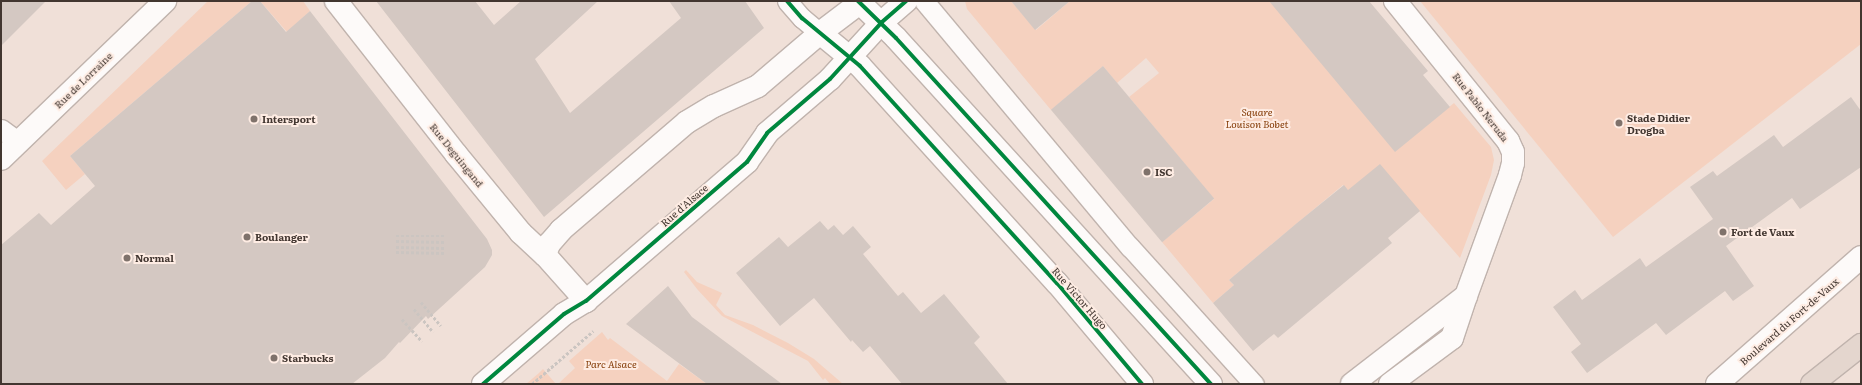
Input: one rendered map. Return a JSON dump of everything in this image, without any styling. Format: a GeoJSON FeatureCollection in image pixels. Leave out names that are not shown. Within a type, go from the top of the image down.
{"type":"FeatureCollection","features":[{"type":"Feature","properties":{"kind":"highway"},"geometry":{"type":"LineString","coordinates":[[1812,384],[1861,345]]}},
{"type":"Feature","properties":{"kind":"street","name":"Rue de Lorraine"},"geometry":{"type":"LineString","coordinates":[[1,159],[165,1]]}},
{"type":"Feature","properties":{"kind":"street","name":"Rue Deguingand"},"geometry":{"type":"LineString","coordinates":[[336,1],[465,166],[521,233],[545,255],[586,301]]}},
{"type":"Feature","properties":{"kind":"street"},"geometry":{"type":"LineString","coordinates":[[882,22],[906,1]]}},
{"type":"Feature","properties":{"kind":"street","name":"Rue Pablo Neruda"},"geometry":{"type":"LineString","coordinates":[[1390,384],[1452,338],[1510,175],[1513,152],[1508,141],[1396,1]]}},
{"type":"Feature","properties":{"kind":"street"},"geometry":{"type":"LineString","coordinates":[[545,255],[549,244],[561,230],[687,122],[714,106],[758,86],[820,33],[860,2],[882,22],[1211,384]]}},
{"type":"Feature","properties":{"kind":"street","name":"Rue d'Alsace"},"geometry":{"type":"LineString","coordinates":[[483,384],[564,314],[586,301],[746,162],[767,133],[830,79],[882,22]]}},
{"type":"Feature","properties":{"kind":"street","name":"Rue Victor Hugo"},"geometry":{"type":"LineString","coordinates":[[820,33],[850,57],[1057,283],[1142,384]]}},
{"type":"Feature","properties":{"kind":"street","name":"Boulevard du Fort-de-Vaux"},"geometry":{"type":"LineString","coordinates":[[1717,384],[1861,257]]}},
{"type":"Feature","properties":{"kind":"street"},"geometry":{"type":"LineString","coordinates":[[1352,384],[1466,296]]}},
{"type":"Feature","properties":{"kind":"lane","name":"Rue Victor Hugo"},"geometry":{"type":"LineString","coordinates":[[787,1],[802,18],[820,33]]}},
{"type":"Feature","properties":{"kind":"lane"},"geometry":{"type":"LineString","coordinates":[[924,1],[1130,248],[1254,384]]}},
{"type":"Feature","properties":{"kind":"lane"},"geometry":{"type":"LineString","coordinates":[[1,129],[19,142]]}},
{"type":"Feature","properties":{"kind":"path"},"geometry":{"type":"LineString","coordinates":[[396,236],[446,236]]}},
{"type":"Feature","properties":{"kind":"path"},"geometry":{"type":"LineString","coordinates":[[396,242],[445,242]]}},
{"type":"Feature","properties":{"kind":"path"},"geometry":{"type":"LineString","coordinates":[[396,247],[445,248]]}},
{"type":"Feature","properties":{"kind":"path"},"geometry":{"type":"LineString","coordinates":[[396,252],[445,253]]}},
{"type":"Feature","properties":{"kind":"path"},"geometry":{"type":"LineString","coordinates":[[421,302],[441,326]]}},
{"type":"Feature","properties":{"kind":"path"},"geometry":{"type":"LineString","coordinates":[[414,309],[433,332]]}},
{"type":"Feature","properties":{"kind":"path"},"geometry":{"type":"LineString","coordinates":[[402,319],[422,342]]}},
{"type":"Feature","properties":{"kind":"path"},"geometry":{"type":"LineString","coordinates":[[532,384],[596,330]]}},
{"type":"Feature","properties":{"kind":"green space"},"geometry":{"type":"Polygon","coordinates":[[[208,1],[252,1],[70,156],[85,174],[66,190],[42,161],[208,1]]]}},
{"type":"Feature","properties":{"kind":"green space"},"geometry":{"type":"Polygon","coordinates":[[[260,1],[303,1],[310,11],[287,32],[260,1]]]}},
{"type":"Feature","properties":{"kind":"green space","name":"Square Louison Bobet"},"geometry":{"type":"Polygon","coordinates":[[[965,1],[1011,1],[1036,30],[1070,1],[1278,1],[1400,147],[1454,103],[1491,147],[1494,160],[1491,175],[1460,258],[1419,211],[1348,190],[1343,185],[1229,280],[1234,285],[1213,303],[1162,242],[1214,199],[1129,97],[1159,73],[1146,58],[1117,83],[1103,66],[1051,110],[967,9],[965,1]]]}},
{"type":"Feature","properties":{"kind":"green space","name":"Stade Didier Drogba"},"geometry":{"type":"Polygon","coordinates":[[[1420,1],[1861,1],[1861,44],[1613,237],[1420,1]]]}},
{"type":"Feature","properties":{"kind":"green space"},"geometry":{"type":"Polygon","coordinates":[[[686,270],[697,282],[722,293],[716,305],[725,315],[753,325],[788,343],[814,359],[843,384],[830,384],[825,378],[823,380],[808,361],[722,316],[697,289],[684,272],[686,270]]]}},
{"type":"Feature","properties":{"kind":"green space","name":"Parc Alsace"},"geometry":{"type":"Polygon","coordinates":[[[602,332],[608,340],[610,338],[667,381],[679,364],[707,384],[558,384],[575,368],[569,361],[602,332]]]}},
{"type":"Feature","properties":{"kind":"green space"},"geometry":{"type":"Polygon","coordinates":[[[543,369],[556,384],[526,384],[539,373],[543,369]]]}},
{"type":"Feature","properties":{"kind":"building"},"geometry":{"type":"Polygon","coordinates":[[[1,1],[46,1],[1,46],[1,1]]]}},
{"type":"Feature","properties":{"kind":"building"},"geometry":{"type":"Polygon","coordinates":[[[252,1],[260,1],[286,32],[310,11],[487,239],[492,250],[492,255],[485,267],[428,319],[426,316],[385,358],[352,384],[1,384],[1,245],[39,213],[51,225],[95,186],[70,156],[252,1]]]}},
{"type":"Feature","properties":{"kind":"building"},"geometry":{"type":"Polygon","coordinates":[[[376,1],[475,1],[494,25],[521,1],[598,1],[535,59],[570,113],[681,18],[669,1],[745,1],[764,28],[544,217],[376,1]]]}},
{"type":"Feature","properties":{"kind":"building"},"geometry":{"type":"Polygon","coordinates":[[[1011,1],[1070,1],[1035,30],[1011,1]]]}},
{"type":"Feature","properties":{"kind":"building"},"geometry":{"type":"Polygon","coordinates":[[[1269,1],[1369,1],[1428,71],[1423,75],[1450,107],[1395,152],[1269,1]]]}},
{"type":"Feature","properties":{"kind":"building","name":"ISC"},"geometry":{"type":"Polygon","coordinates":[[[1103,66],[1214,199],[1162,242],[1051,110],[1103,66]]]}},
{"type":"Feature","properties":{"kind":"building","name":"Fort de Vaux"},"geometry":{"type":"Polygon","coordinates":[[[1851,97],[1861,111],[1861,167],[1800,209],[1792,198],[1726,246],[1754,286],[1733,301],[1725,291],[1666,335],[1656,323],[1587,373],[1571,352],[1581,344],[1553,307],[1575,290],[1582,300],[1640,258],[1646,267],[1713,219],[1690,187],[1713,171],[1717,176],[1774,135],[1783,147],[1851,97]]]}},
{"type":"Feature","properties":{"kind":"building"},"geometry":{"type":"Polygon","coordinates":[[[1380,164],[1420,211],[1388,238],[1392,243],[1278,338],[1274,334],[1253,351],[1213,303],[1234,285],[1229,280],[1297,223],[1344,185],[1348,190],[1380,164]]]}},
{"type":"Feature","properties":{"kind":"building"},"geometry":{"type":"Polygon","coordinates":[[[820,221],[828,230],[834,225],[843,235],[853,226],[871,247],[863,254],[898,296],[903,292],[921,313],[944,294],[980,337],[974,343],[1008,384],[902,384],[870,346],[863,352],[852,340],[851,342],[814,298],[780,326],[736,273],[779,237],[788,247],[820,221]]]}},
{"type":"Feature","properties":{"kind":"building"},"geometry":{"type":"Polygon","coordinates":[[[668,286],[692,317],[782,384],[707,384],[626,324],[668,286]]]}},
{"type":"Feature","properties":{"kind":"cycle path"},"geometry":{"type":"LineString","coordinates":[[787,1],[802,18],[860,66],[1057,283],[1142,384]]}},
{"type":"Feature","properties":{"kind":"cycle path"},"geometry":{"type":"LineString","coordinates":[[858,1],[896,38],[1211,384]]}},
{"type":"Feature","properties":{"kind":"cycle path"},"geometry":{"type":"LineString","coordinates":[[483,384],[564,314],[586,301],[747,162],[767,133],[830,79],[882,22],[906,1]]}},
{"type":"Feature","properties":{"kind":"place","name":"Intersport"},"geometry":{"type":"Point","coordinates":[254,119]}},
{"type":"Feature","properties":{"kind":"place","name":"Stade Didier Drogba"},"geometry":{"type":"Point","coordinates":[1619,123]}},
{"type":"Feature","properties":{"kind":"place","name":"ISC"},"geometry":{"type":"Point","coordinates":[1147,172]}},
{"type":"Feature","properties":{"kind":"place","name":"Fort de Vaux"},"geometry":{"type":"Point","coordinates":[1723,232]}},
{"type":"Feature","properties":{"kind":"place","name":"Boulanger"},"geometry":{"type":"Point","coordinates":[247,237]}},
{"type":"Feature","properties":{"kind":"place","name":"Normal"},"geometry":{"type":"Point","coordinates":[127,258]}},
{"type":"Feature","properties":{"kind":"place","name":"Starbucks"},"geometry":{"type":"Point","coordinates":[274,358]}}]}
